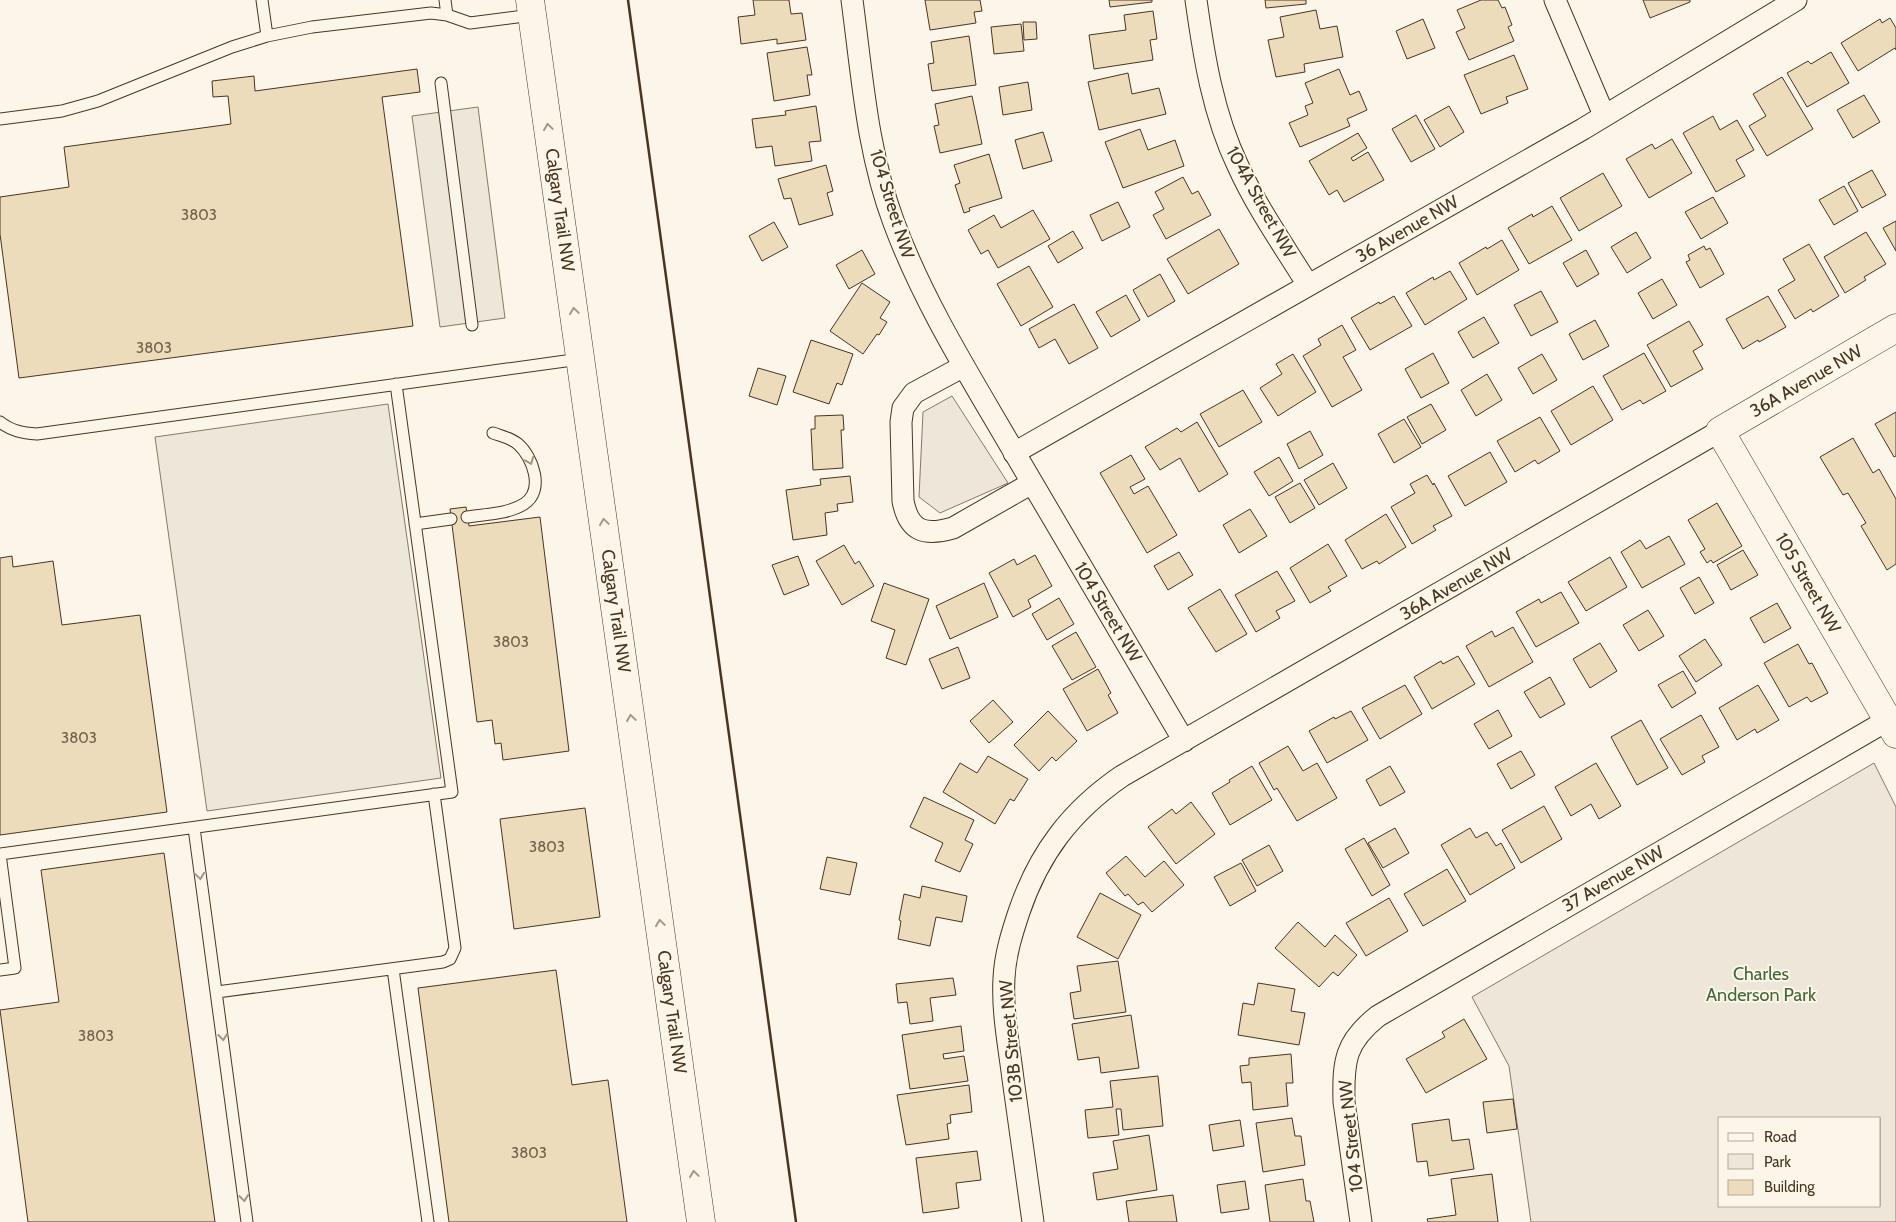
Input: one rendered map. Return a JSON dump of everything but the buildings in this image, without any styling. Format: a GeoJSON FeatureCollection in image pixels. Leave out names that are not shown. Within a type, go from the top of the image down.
{"type":"FeatureCollection","features":[{"type":"Feature","properties":{"kind":"main road","name":"Calgary Trail NW"},"geometry":{"type":"LineString","coordinates":[[531,8],[701,1222]]}},
{"type":"Feature","properties":{"kind":"main road","name":"36A Avenue NW"},"geometry":{"type":"LineString","coordinates":[[1720,431],[1896,328]]}},
{"type":"Feature","properties":{"kind":"main road","name":"105 Street NW"},"geometry":{"type":"LineString","coordinates":[[1720,431],[1892,727]]}},
{"type":"Feature","properties":{"kind":"street","name":"104 Street NW"},"geometry":{"type":"LineString","coordinates":[[852,0],[871,136],[893,222],[911,267],[964,366],[1184,741]]}},
{"type":"Feature","properties":{"kind":"street","name":"104A Street NW"},"geometry":{"type":"LineString","coordinates":[[1196,0],[1204,55],[1212,92],[1228,142],[1249,187],[1308,285]]}},
{"type":"Feature","properties":{"kind":"street"},"geometry":{"type":"LineString","coordinates":[[1555,0],[1604,115]]}},
{"type":"Feature","properties":{"kind":"street","name":"36 Avenue NW"},"geometry":{"type":"LineString","coordinates":[[1014,452],[1604,115],[1796,0]]}},
{"type":"Feature","properties":{"kind":"street"},"geometry":{"type":"LineString","coordinates":[[964,366],[914,393],[907,400],[903,408],[900,422],[905,514],[912,525],[923,531],[940,532],[953,528],[1032,483]]}},
{"type":"Feature","properties":{"kind":"street","name":"36A Avenue NW"},"geometry":{"type":"LineString","coordinates":[[1038,865],[1067,823],[1104,788],[1720,431]]}},
{"type":"Feature","properties":{"kind":"street","name":"37 Avenue NW"},"geometry":{"type":"LineString","coordinates":[[1349,1050],[1356,1036],[1378,1016],[1892,727]]}},
{"type":"Feature","properties":{"kind":"street","name":"103B Street NW"},"geometry":{"type":"LineString","coordinates":[[1033,1222],[1005,1021],[1004,984],[1007,954],[1013,930],[1038,865]]}},
{"type":"Feature","properties":{"kind":"street","name":"104 Street NW"},"geometry":{"type":"LineString","coordinates":[[1349,1050],[1345,1067],[1344,1102],[1361,1222]]}},
{"type":"Feature","properties":{"kind":"lane"},"geometry":{"type":"LineString","coordinates":[[262,0],[267,36]]}},
{"type":"Feature","properties":{"kind":"lane"},"geometry":{"type":"LineString","coordinates":[[446,0],[448,15]]}},
{"type":"Feature","properties":{"kind":"lane"},"geometry":{"type":"LineString","coordinates":[[0,119],[62,111],[85,105],[232,47],[267,36],[312,27],[432,13],[448,15],[470,23],[531,8]]}},
{"type":"Feature","properties":{"kind":"lane"},"geometry":{"type":"LineString","coordinates":[[441,83],[472,324]]}},
{"type":"Feature","properties":{"kind":"lane"},"geometry":{"type":"LineString","coordinates":[[0,422],[13,430],[37,434],[581,359]]}},
{"type":"Feature","properties":{"kind":"lane"},"geometry":{"type":"LineString","coordinates":[[0,970],[16,968],[0,854],[452,792],[396,384]]}},
{"type":"Feature","properties":{"kind":"lane"},"geometry":{"type":"LineString","coordinates":[[467,517],[513,509],[523,505],[531,498],[534,488],[534,476],[532,465],[526,452],[516,442],[493,432]]}},
{"type":"Feature","properties":{"kind":"lane"},"geometry":{"type":"LineString","coordinates":[[415,524],[451,519]]}},
{"type":"Feature","properties":{"kind":"lane"},"geometry":{"type":"LineString","coordinates":[[217,992],[443,962],[450,959],[455,948],[434,794]]}},
{"type":"Feature","properties":{"kind":"lane"},"geometry":{"type":"LineString","coordinates":[[194,828],[247,1222]]}},
{"type":"Feature","properties":{"kind":"lane"},"geometry":{"type":"LineString","coordinates":[[393,969],[428,1222]]}},
{"type":"Feature","properties":{"kind":"green space"},"geometry":{"type":"Polygon","coordinates":[[[952,396],[1008,483],[940,513],[919,497],[923,412],[952,396]]]}},
{"type":"Feature","properties":{"kind":"green space","name":"Charles Anderson Park"},"geometry":{"type":"Polygon","coordinates":[[[1874,763],[1896,807],[1896,1222],[1531,1222],[1509,1066],[1472,997],[1874,763]]]}},
{"type":"Feature","properties":{"kind":"shaded area"},"geometry":{"type":"Polygon","coordinates":[[[478,107],[505,318],[440,327],[412,116],[478,107]]]}},
{"type":"Feature","properties":{"kind":"shaded area"},"geometry":{"type":"Polygon","coordinates":[[[388,404],[441,778],[207,811],[155,437],[388,404]]]}},
{"type":"Feature","properties":{"kind":"wall"},"geometry":{"type":"LineString","coordinates":[[628,0],[796,1222]]}}]}
